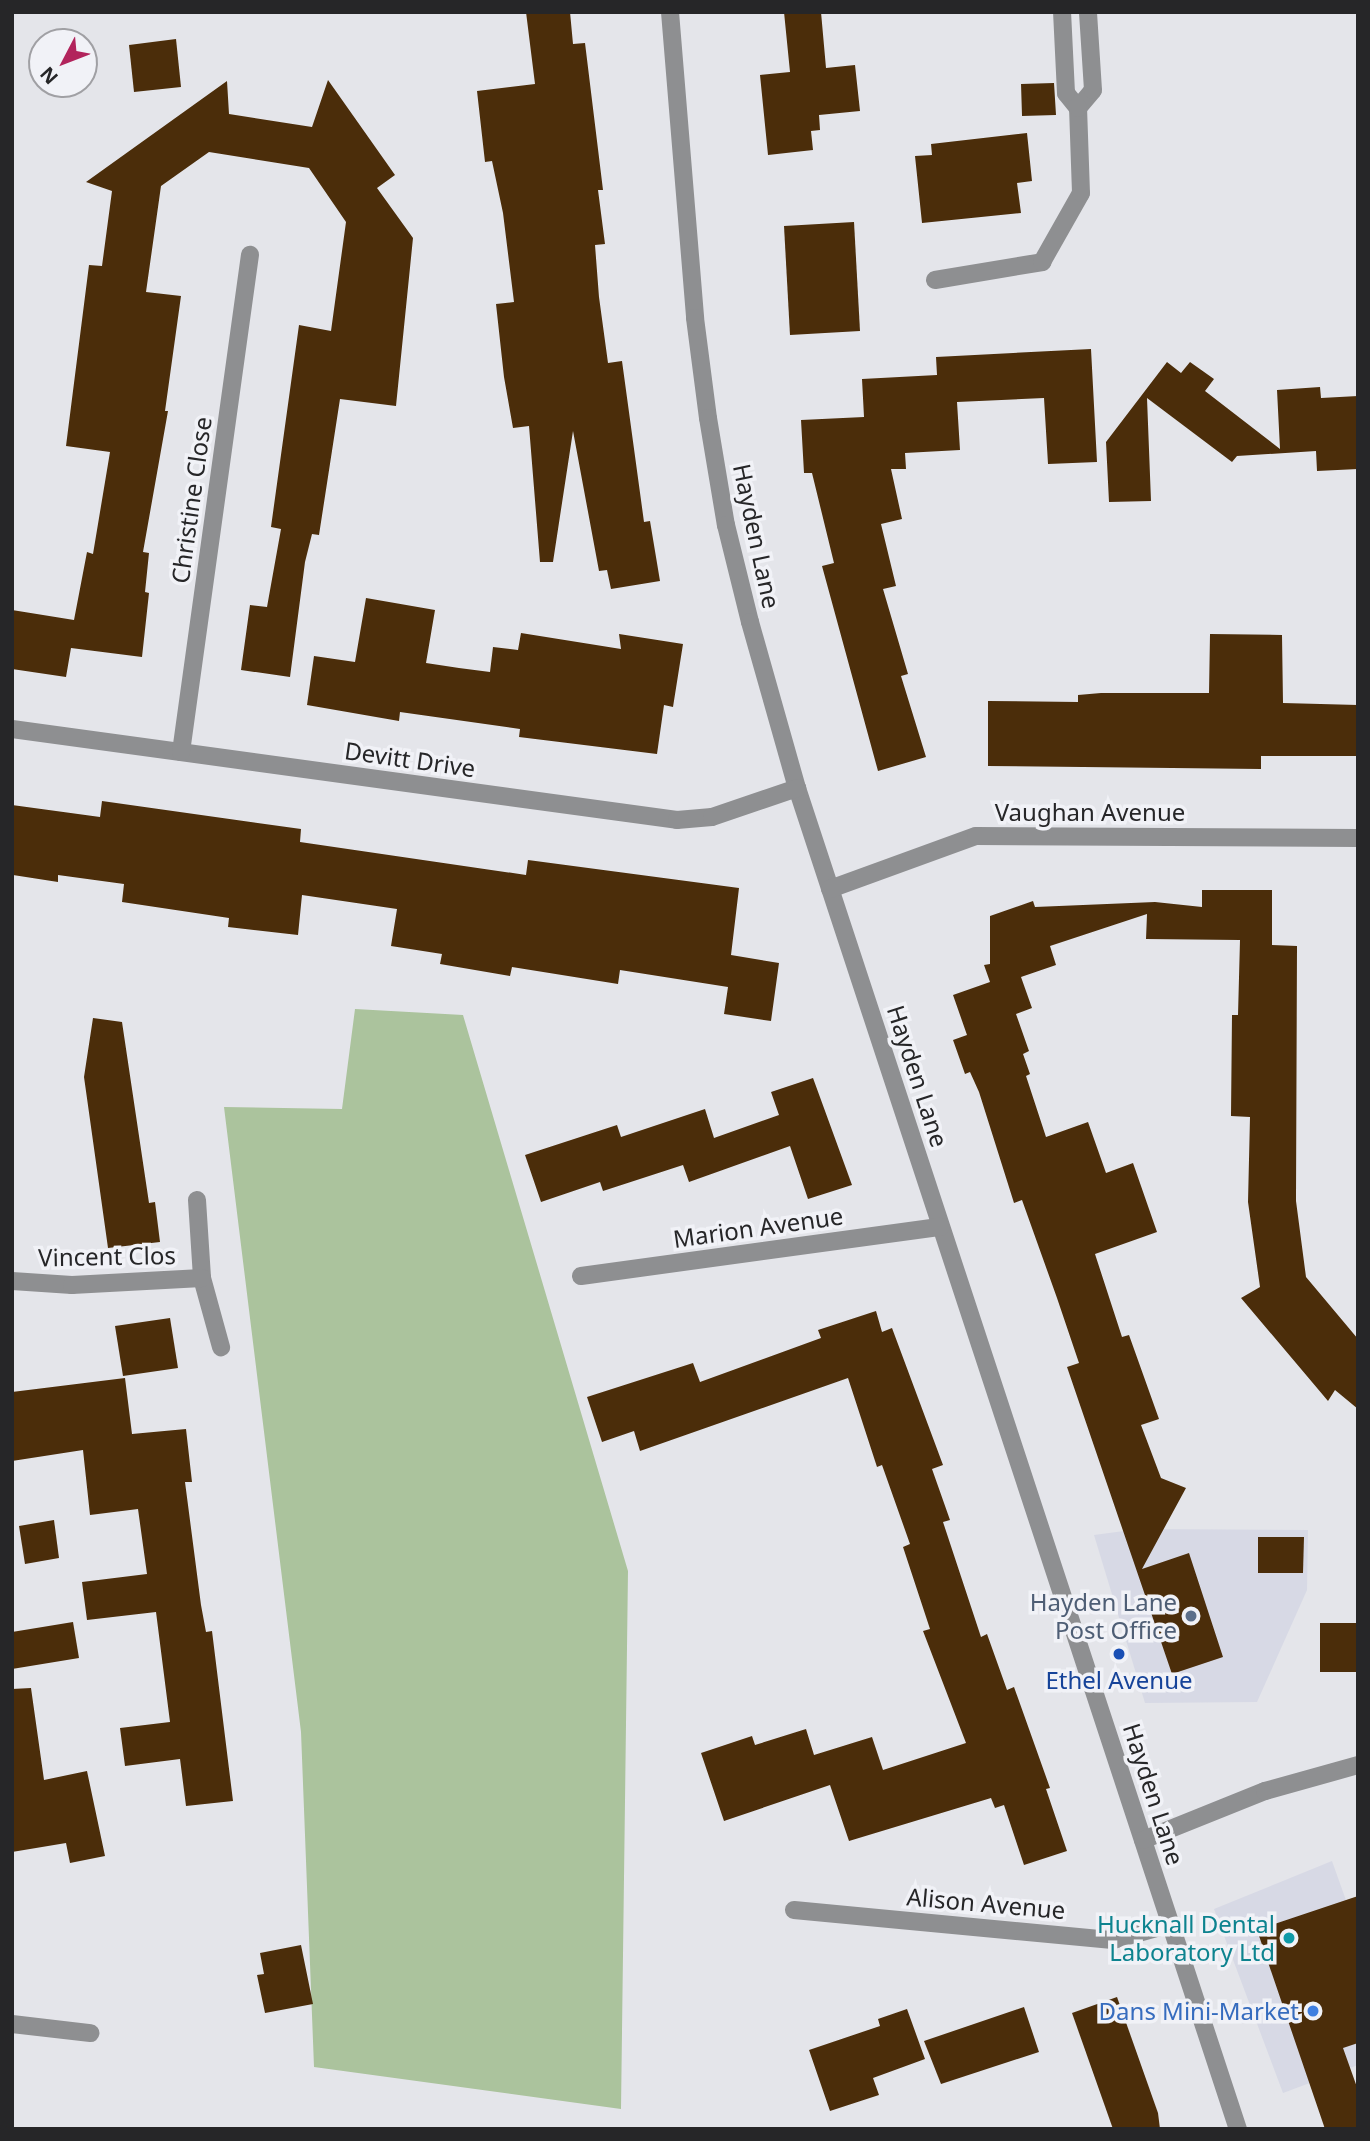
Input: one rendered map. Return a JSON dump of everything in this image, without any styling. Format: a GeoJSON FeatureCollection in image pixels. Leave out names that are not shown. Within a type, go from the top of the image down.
{"type":"FeatureCollection","features":[{"type":"Feature","properties":{"kind":"street","name":"Hayden Lane"},"geometry":{"type":"LineString","coordinates":[[670,12],[695,317],[726,525],[797,788],[1238,2129]]}},
{"type":"Feature","properties":{"kind":"street"},"geometry":{"type":"LineString","coordinates":[[935,280],[1042,262],[1081,193],[1078,108],[1066,93],[1062,12]]}},
{"type":"Feature","properties":{"kind":"street"},"geometry":{"type":"LineString","coordinates":[[1078,108],[1093,90],[1088,12]]}},
{"type":"Feature","properties":{"kind":"street","name":"Christine Close"},"geometry":{"type":"LineString","coordinates":[[181,752],[250,255]]}},
{"type":"Feature","properties":{"kind":"street","name":"Devitt Drive"},"geometry":{"type":"LineString","coordinates":[[12,729],[677,820],[712,817],[797,788]]}},
{"type":"Feature","properties":{"kind":"street","name":"Vaughan Avenue"},"geometry":{"type":"LineString","coordinates":[[830,888],[976,836],[1358,838]]}},
{"type":"Feature","properties":{"kind":"street"},"geometry":{"type":"LineString","coordinates":[[197,1200],[202,1278],[221,1347]]}},
{"type":"Feature","properties":{"kind":"street","name":"Marion Avenue"},"geometry":{"type":"LineString","coordinates":[[581,1276],[941,1227]]}},
{"type":"Feature","properties":{"kind":"street","name":"Vincent Clos"},"geometry":{"type":"LineString","coordinates":[[12,1281],[72,1284],[202,1278]]}},
{"type":"Feature","properties":{"kind":"street"},"geometry":{"type":"LineString","coordinates":[[1143,1840],[1265,1791],[1358,1765]]}},
{"type":"Feature","properties":{"kind":"street","name":"Alison Avenue"},"geometry":{"type":"LineString","coordinates":[[794,1910],[1113,1940],[1171,1924]]}},
{"type":"Feature","properties":{"kind":"street"},"geometry":{"type":"LineString","coordinates":[[12,2024],[90,2033]]}},
{"type":"Feature","properties":{"kind":"shaded area"},"geometry":{"type":"Polygon","coordinates":[[[1139,1529],[1308,1530],[1307,1590],[1257,1702],[1145,1703],[1094,1535],[1139,1529]]]}},
{"type":"Feature","properties":{"kind":"shaded area"},"geometry":{"type":"Polygon","coordinates":[[[1332,1861],[1358,1934],[1358,2065],[1283,2093],[1214,1909],[1332,1861]]]}},
{"type":"Feature","properties":{"kind":"green space"},"geometry":{"type":"Polygon","coordinates":[[[355,1009],[463,1015],[628,1571],[621,2109],[314,2067],[301,1732],[224,1107],[342,1109],[355,1009]]]}},
{"type":"Feature","properties":{"kind":"building"},"geometry":{"type":"Polygon","coordinates":[[[526,12],[570,12],[573,44],[585,43],[603,190],[598,190],[605,244],[595,245],[608,363],[622,361],[644,522],[650,521],[660,581],[611,589],[607,570],[599,571],[573,431],[553,562],[540,562],[529,426],[513,428],[504,377],[496,304],[514,302],[503,213],[492,161],[485,162],[477,91],[535,84],[526,12]]]}},
{"type":"Feature","properties":{"kind":"building"},"geometry":{"type":"Polygon","coordinates":[[[784,12],[821,12],[826,68],[855,65],[860,111],[819,115],[820,130],[811,131],[813,150],[768,155],[760,75],[790,72],[784,12]]]}},
{"type":"Feature","properties":{"kind":"building"},"geometry":{"type":"Polygon","coordinates":[[[176,39],[181,87],[134,92],[129,45],[176,39]]]}},
{"type":"Feature","properties":{"kind":"building"},"geometry":{"type":"Polygon","coordinates":[[[328,80],[395,175],[377,188],[413,238],[396,406],[340,399],[319,535],[312,534],[305,562],[290,677],[241,670],[250,605],[267,607],[281,529],[271,527],[299,325],[331,331],[346,222],[309,168],[209,152],[161,186],[146,292],[181,296],[165,411],[168,411],[143,552],[149,553],[145,592],[149,593],[142,657],[71,648],[66,677],[12,669],[12,610],[74,620],[87,552],[93,554],[110,452],[66,446],[89,265],[102,266],[112,191],[86,182],[227,81],[229,114],[312,127],[328,80]]]}},
{"type":"Feature","properties":{"kind":"building"},"geometry":{"type":"Polygon","coordinates":[[[1054,83],[1056,115],[1022,116],[1021,84],[1054,83]]]}},
{"type":"Feature","properties":{"kind":"building"},"geometry":{"type":"Polygon","coordinates":[[[1027,133],[1032,181],[1017,183],[1021,213],[922,223],[915,156],[932,155],[931,144],[1027,133]]]}},
{"type":"Feature","properties":{"kind":"building"},"geometry":{"type":"Polygon","coordinates":[[[854,222],[860,331],[790,335],[784,226],[854,222]]]}},
{"type":"Feature","properties":{"kind":"building"},"geometry":{"type":"Polygon","coordinates":[[[1091,349],[1097,462],[1048,464],[1044,398],[957,402],[960,450],[905,453],[906,469],[891,469],[902,519],[881,524],[896,586],[883,589],[908,674],[901,676],[926,757],[878,771],[822,566],[834,563],[812,473],[804,473],[801,420],[864,417],[862,379],[937,375],[936,357],[1091,349]]]}},
{"type":"Feature","properties":{"kind":"building"},"geometry":{"type":"Polygon","coordinates":[[[1167,362],[1181,373],[1190,362],[1214,379],[1205,391],[1280,449],[1277,390],[1320,387],[1321,398],[1358,396],[1358,469],[1317,471],[1316,451],[1237,456],[1232,462],[1147,398],[1151,501],[1109,502],[1106,442],[1167,362]]]}},
{"type":"Feature","properties":{"kind":"building"},"geometry":{"type":"Polygon","coordinates":[[[366,598],[435,610],[426,663],[459,668],[490,672],[493,647],[518,650],[521,633],[621,649],[619,634],[683,644],[673,707],[664,705],[657,754],[519,737],[520,729],[400,712],[399,721],[307,705],[314,656],[355,662],[366,598]]]}},
{"type":"Feature","properties":{"kind":"building"},"geometry":{"type":"Polygon","coordinates":[[[1210,634],[1282,635],[1283,703],[1358,705],[1358,756],[1261,756],[1261,769],[988,766],[988,701],[1078,702],[1078,695],[1101,693],[1209,693],[1210,634]]]}},
{"type":"Feature","properties":{"kind":"building"},"geometry":{"type":"Polygon","coordinates":[[[102,801],[301,829],[300,842],[526,875],[528,860],[739,888],[731,955],[779,963],[771,1021],[724,1014],[728,987],[620,970],[618,984],[512,967],[510,976],[440,964],[442,954],[391,946],[397,909],[302,895],[298,935],[228,927],[229,918],[122,902],[124,884],[58,875],[58,882],[13,875],[12,805],[100,817],[102,801]]]}},
{"type":"Feature","properties":{"kind":"building"},"geometry":{"type":"Polygon","coordinates":[[[1202,890],[1272,890],[1272,945],[1297,946],[1296,1201],[1306,1277],[1358,1339],[1358,1409],[1335,1390],[1328,1401],[1241,1298],[1260,1287],[1248,1202],[1250,1117],[1231,1116],[1232,1015],[1238,1015],[1240,940],[1146,939],[1147,914],[1050,946],[1056,965],[1021,977],[1032,1008],[1016,1014],[1029,1051],[1023,1054],[1030,1074],[1026,1076],[1046,1137],[1088,1122],[1106,1173],[1133,1163],[1157,1232],[1095,1254],[1122,1337],[1129,1335],[1159,1419],[1141,1425],[1161,1478],[1186,1488],[1142,1569],[1189,1553],[1223,1657],[1172,1674],[1067,1367],[1079,1363],[1057,1298],[1022,1200],[1014,1203],[979,1092],[970,1072],[965,1074],[953,1040],[967,1035],[953,995],[990,982],[984,965],[990,964],[990,916],[1033,901],[1035,907],[1155,902],[1202,907],[1202,890]]]}},
{"type":"Feature","properties":{"kind":"building"},"geometry":{"type":"Polygon","coordinates":[[[93,1018],[122,1022],[149,1203],[155,1202],[160,1242],[108,1248],[84,1077],[93,1018]]]}},
{"type":"Feature","properties":{"kind":"building"},"geometry":{"type":"Polygon","coordinates":[[[813,1078],[852,1185],[808,1199],[790,1146],[689,1182],[683,1165],[603,1191],[600,1182],[541,1202],[525,1155],[617,1125],[621,1137],[705,1109],[714,1138],[779,1115],[771,1092],[813,1078]]]}},
{"type":"Feature","properties":{"kind":"building"},"geometry":{"type":"Polygon","coordinates":[[[876,1311],[882,1332],[892,1328],[943,1465],[932,1469],[950,1520],[943,1522],[981,1637],[987,1634],[1007,1690],[1014,1687],[1050,1788],[1046,1789],[1067,1851],[1024,1865],[1004,1805],[995,1808],[991,1798],[849,1841],[830,1785],[724,1821],[701,1753],[752,1736],[755,1745],[806,1729],[814,1755],[872,1737],[883,1770],[966,1743],[923,1631],[930,1629],[903,1547],[910,1544],[882,1465],[877,1467],[848,1378],[640,1451],[634,1431],[602,1442],[587,1397],[693,1363],[700,1382],[821,1338],[818,1330],[876,1311]]]}},
{"type":"Feature","properties":{"kind":"building"},"geometry":{"type":"Polygon","coordinates":[[[170,1318],[178,1368],[123,1376],[115,1326],[170,1318]]]}},
{"type":"Feature","properties":{"kind":"building"},"geometry":{"type":"Polygon","coordinates":[[[125,1378],[132,1434],[186,1429],[192,1482],[185,1482],[201,1605],[206,1632],[212,1631],[233,1801],[186,1806],[180,1759],[125,1766],[120,1728],[170,1722],[156,1612],[87,1620],[82,1582],[147,1574],[138,1509],[90,1515],[83,1450],[12,1461],[12,1392],[125,1378]]]}},
{"type":"Feature","properties":{"kind":"building"},"geometry":{"type":"Polygon","coordinates":[[[54,1520],[59,1558],[25,1564],[19,1526],[54,1520]]]}},
{"type":"Feature","properties":{"kind":"building"},"geometry":{"type":"Polygon","coordinates":[[[1258,1537],[1304,1537],[1303,1573],[1258,1573],[1258,1537]]]}},
{"type":"Feature","properties":{"kind":"building"},"geometry":{"type":"Polygon","coordinates":[[[73,1622],[79,1658],[12,1669],[12,1632],[73,1622]]]}},
{"type":"Feature","properties":{"kind":"building"},"geometry":{"type":"Polygon","coordinates":[[[1320,1623],[1358,1623],[1358,1672],[1320,1672],[1320,1623]]]}},
{"type":"Feature","properties":{"kind":"building"},"geometry":{"type":"Polygon","coordinates":[[[31,1688],[44,1780],[87,1771],[105,1856],[70,1863],[66,1843],[12,1852],[12,1689],[31,1688]]]}},
{"type":"Feature","properties":{"kind":"building"},"geometry":{"type":"Polygon","coordinates":[[[1358,1896],[1358,2043],[1343,2048],[1358,2090],[1358,2129],[1325,2129],[1257,1930],[1358,1896]]]}},
{"type":"Feature","properties":{"kind":"building"},"geometry":{"type":"Polygon","coordinates":[[[301,1945],[313,2004],[265,2013],[257,1975],[264,1974],[260,1953],[301,1945]]]}},
{"type":"Feature","properties":{"kind":"building"},"geometry":{"type":"Polygon","coordinates":[[[1117,1997],[1158,2113],[1160,2129],[1113,2129],[1072,2013],[1117,1997]]]}},
{"type":"Feature","properties":{"kind":"building"},"geometry":{"type":"Polygon","coordinates":[[[1024,2007],[1039,2052],[941,2084],[924,2041],[1024,2007]]]}},
{"type":"Feature","properties":{"kind":"building"},"geometry":{"type":"Polygon","coordinates":[[[907,2009],[925,2059],[873,2078],[879,2095],[830,2111],[809,2050],[880,2026],[878,2019],[907,2009]]]}},
{"type":"Feature","properties":{"kind":"place","name":"Hayden Lane Post Office"},"geometry":{"type":"Point","coordinates":[1191,1616]}},
{"type":"Feature","properties":{"kind":"place","name":"Ethel Avenue"},"geometry":{"type":"Point","coordinates":[1119,1654]}},
{"type":"Feature","properties":{"kind":"place","name":"Hucknall Dental Laboratory Ltd"},"geometry":{"type":"Point","coordinates":[1289,1938]}},
{"type":"Feature","properties":{"kind":"place","name":"Dans Mini-Market"},"geometry":{"type":"Point","coordinates":[1313,2011]}}]}
